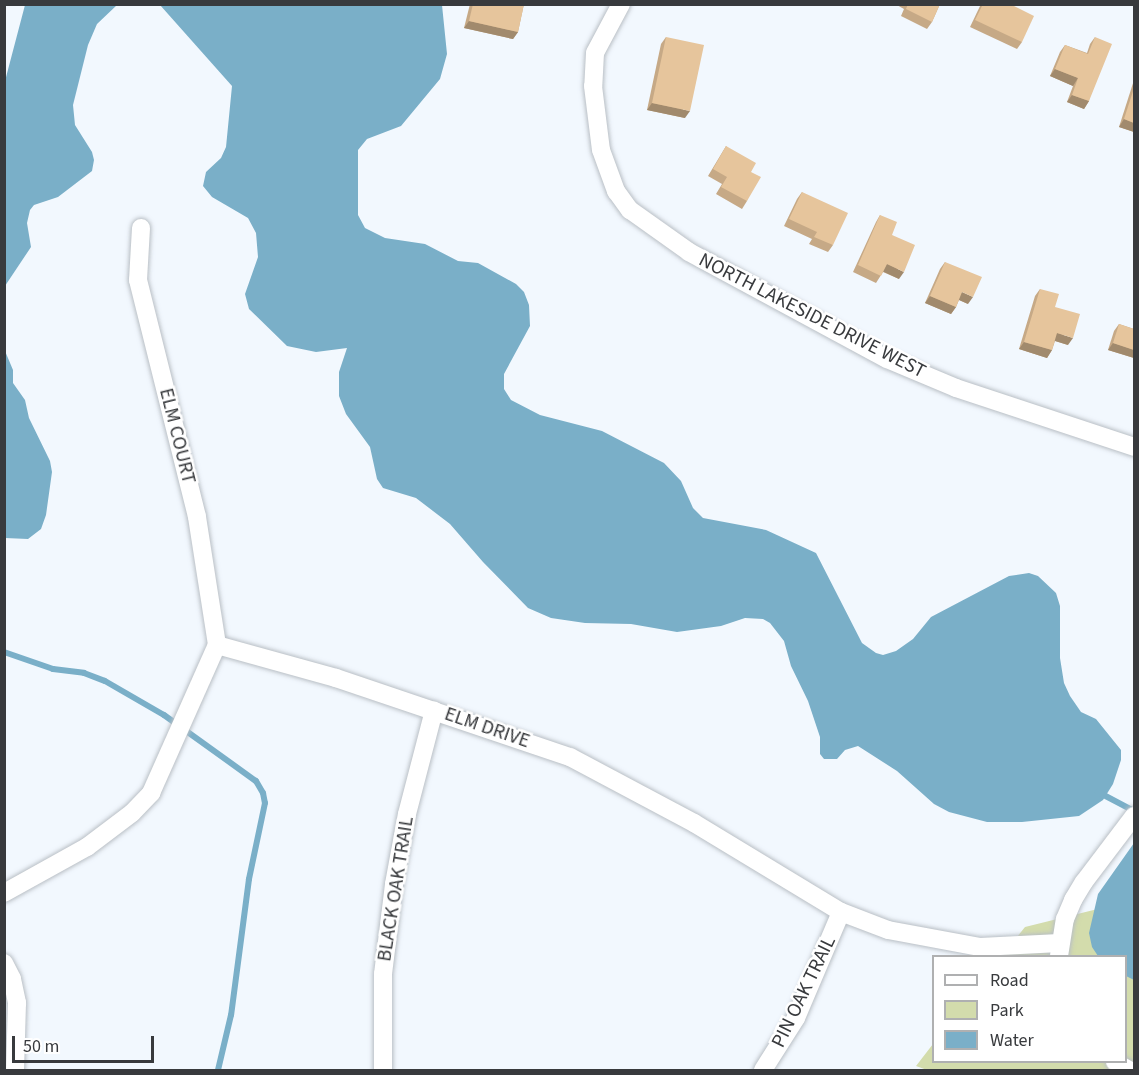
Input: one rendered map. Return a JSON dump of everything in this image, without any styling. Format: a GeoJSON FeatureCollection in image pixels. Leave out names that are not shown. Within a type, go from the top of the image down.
{"type":"FeatureCollection","features":[{"type":"Feature","properties":{"kind":"street","name":"NORTH LAKESIDE DRIVE WEST"},"geometry":{"type":"LineString","coordinates":[[621,4],[596,53],[593,86],[599,141],[614,184],[630,210],[669,240],[887,359],[957,388],[1134,447]]}},
{"type":"Feature","properties":{"kind":"street","name":"ELM COURT"},"geometry":{"type":"LineString","coordinates":[[141,228],[138,280],[197,517],[217,645]]}},
{"type":"Feature","properties":{"kind":"street","name":"ELM DRIVE"},"geometry":{"type":"LineString","coordinates":[[217,645],[435,710],[570,757],[694,823],[841,912],[888,930],[980,947],[1059,950]]}},
{"type":"Feature","properties":{"kind":"street"},"geometry":{"type":"LineString","coordinates":[[4,893],[87,847],[132,813],[151,793],[217,645]]}},
{"type":"Feature","properties":{"kind":"street","name":"BLACK OAK TRAIL"},"geometry":{"type":"LineString","coordinates":[[383,1071],[383,974],[394,884],[407,814],[435,710]]}},
{"type":"Feature","properties":{"kind":"street"},"geometry":{"type":"LineString","coordinates":[[1059,950],[1065,918],[1084,882],[1134,816]]}},
{"type":"Feature","properties":{"kind":"street","name":"PIN OAK TRAIL"},"geometry":{"type":"LineString","coordinates":[[763,1071],[796,1018],[841,912]]}},
{"type":"Feature","properties":{"kind":"street"},"geometry":{"type":"LineString","coordinates":[[4,963],[12,979],[16,1003],[15,1071]]}},
{"type":"Feature","properties":{"kind":"green space"},"geometry":{"type":"Polygon","coordinates":[[[1134,900],[1134,1070],[927,1070],[916,1066],[932,1045],[932,1063],[1127,1063],[1127,955],[1003,955],[1025,927],[1134,900]]]}},
{"type":"Feature","properties":{"kind":"water"},"geometry":{"type":"Polygon","coordinates":[[[25,5],[117,5],[97,24],[88,45],[73,105],[75,125],[92,152],[94,160],[92,171],[58,197],[34,205],[30,210],[27,223],[31,247],[5,286],[5,81],[25,5]]]}},
{"type":"Feature","properties":{"kind":"water"},"geometry":{"type":"Polygon","coordinates":[[[160,5],[442,5],[447,54],[440,79],[401,126],[367,139],[358,150],[358,215],[365,228],[385,238],[425,244],[458,261],[478,263],[516,284],[524,292],[529,305],[530,326],[504,374],[504,389],[511,400],[540,415],[602,431],[664,463],[681,481],[693,508],[703,518],[766,530],[816,553],[862,643],[876,653],[883,655],[896,651],[913,639],[931,617],[1009,576],[1029,573],[1038,576],[1056,593],[1060,606],[1060,658],[1064,683],[1070,696],[1081,712],[1096,719],[1121,750],[1121,760],[1113,784],[1103,800],[1079,816],[1022,822],[987,822],[949,812],[934,804],[897,771],[858,746],[845,750],[837,759],[824,759],[820,754],[820,737],[808,701],[791,666],[784,641],[770,623],[763,619],[745,618],[721,626],[677,632],[631,624],[585,623],[551,618],[528,608],[450,524],[416,498],[383,488],[377,479],[370,447],[346,414],[339,396],[339,372],[347,348],[316,352],[287,346],[249,309],[245,294],[258,257],[256,233],[248,218],[212,197],[203,186],[206,172],[221,158],[226,147],[232,86],[160,5]]]}},
{"type":"Feature","properties":{"kind":"water"},"geometry":{"type":"Polygon","coordinates":[[[5,351],[13,370],[13,383],[25,400],[29,418],[50,461],[52,472],[46,515],[41,529],[28,539],[5,538],[5,351]]]}},
{"type":"Feature","properties":{"kind":"water"},"geometry":{"type":"Polygon","coordinates":[[[1134,843],[1134,980],[1127,976],[1127,955],[1097,955],[1092,947],[1089,933],[1098,894],[1134,843]]]}},
{"type":"Feature","properties":{"kind":"building"},"geometry":{"type":"Polygon","coordinates":[[[473,4],[524,4],[518,32],[469,21],[473,4]]]}},
{"type":"Feature","properties":{"kind":"building"},"geometry":{"type":"Polygon","coordinates":[[[908,4],[940,4],[932,22],[906,9],[908,4]]]}},
{"type":"Feature","properties":{"kind":"building"},"geometry":{"type":"Polygon","coordinates":[[[983,4],[1010,4],[1034,16],[1022,42],[975,20],[983,4]]]}},
{"type":"Feature","properties":{"kind":"building"},"geometry":{"type":"Polygon","coordinates":[[[666,37],[704,45],[690,111],[652,103],[666,37]]]}},
{"type":"Feature","properties":{"kind":"building"},"geometry":{"type":"Polygon","coordinates":[[[1095,37],[1112,44],[1089,101],[1072,95],[1078,78],[1055,69],[1065,45],[1088,54],[1095,37]]]}},
{"type":"Feature","properties":{"kind":"building"},"geometry":{"type":"Polygon","coordinates":[[[1134,88],[1134,123],[1124,119],[1134,88]]]}},
{"type":"Feature","properties":{"kind":"building"},"geometry":{"type":"Polygon","coordinates":[[[726,146],[756,163],[751,172],[761,177],[747,201],[721,187],[727,177],[713,169],[726,146]]]}},
{"type":"Feature","properties":{"kind":"building"},"geometry":{"type":"Polygon","coordinates":[[[802,192],[848,213],[833,245],[814,237],[817,232],[789,219],[802,192]]]}},
{"type":"Feature","properties":{"kind":"building"},"geometry":{"type":"Polygon","coordinates":[[[880,215],[897,222],[892,235],[915,245],[904,272],[887,264],[881,276],[858,265],[880,215]]]}},
{"type":"Feature","properties":{"kind":"building"},"geometry":{"type":"Polygon","coordinates":[[[945,262],[982,277],[973,297],[962,292],[956,307],[930,296],[945,262]]]}},
{"type":"Feature","properties":{"kind":"building"},"geometry":{"type":"Polygon","coordinates":[[[1040,289],[1059,294],[1055,307],[1080,314],[1073,338],[1057,333],[1052,350],[1024,342],[1040,289]]]}},
{"type":"Feature","properties":{"kind":"building"},"geometry":{"type":"Polygon","coordinates":[[[1119,324],[1134,329],[1134,350],[1113,343],[1119,324]]]}},
{"type":"Feature","properties":{"kind":"waterway"},"geometry":{"type":"LineString","coordinates":[[4,652],[53,669],[84,673],[105,681],[164,715],[256,781],[263,793],[265,803],[249,879],[231,1015],[218,1070]]}},
{"type":"Feature","properties":{"kind":"waterway"},"geometry":{"type":"LineString","coordinates":[[1098,792],[1134,811]]}}]}
